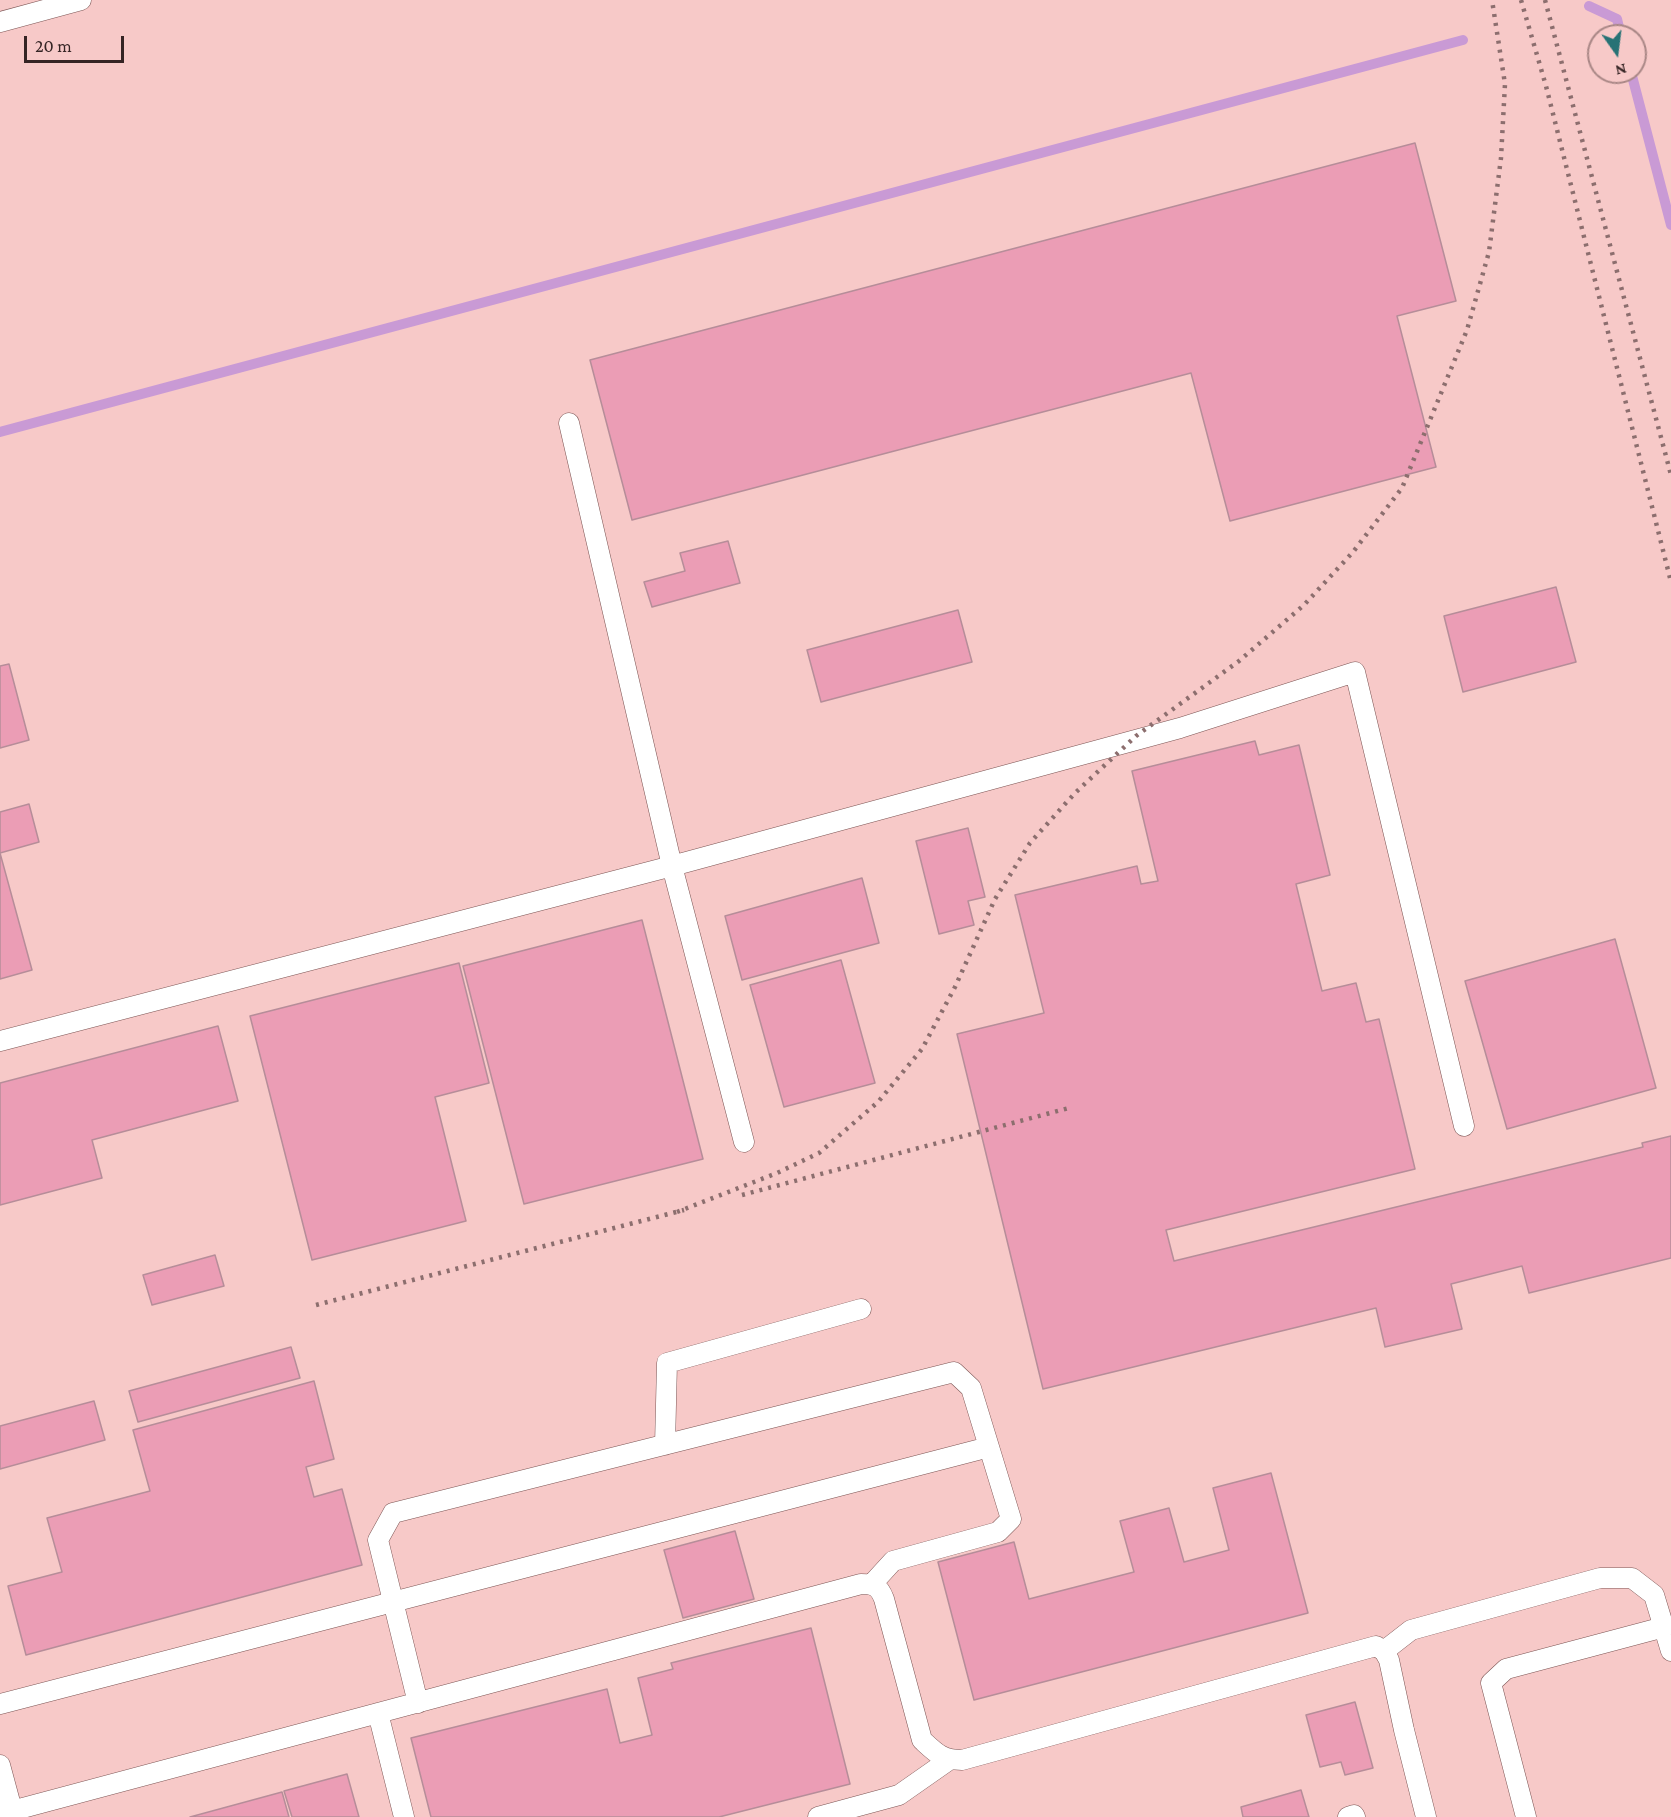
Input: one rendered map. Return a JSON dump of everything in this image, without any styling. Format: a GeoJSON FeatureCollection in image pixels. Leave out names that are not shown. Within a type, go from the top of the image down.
{"type":"FeatureCollection","features":[{"type":"Feature","properties":{"kind":"lane"},"geometry":{"type":"LineString","coordinates":[[0,22],[81,0]]}},
{"type":"Feature","properties":{"kind":"lane"},"geometry":{"type":"LineString","coordinates":[[569,423],[672,866],[744,1142]]}},
{"type":"Feature","properties":{"kind":"lane"},"geometry":{"type":"LineString","coordinates":[[0,1041],[672,866],[1180,728],[1355,672],[1464,1126]]}},
{"type":"Feature","properties":{"kind":"lane"},"geometry":{"type":"LineString","coordinates":[[665,1445],[667,1363],[861,1309]]}},
{"type":"Feature","properties":{"kind":"lane"},"geometry":{"type":"LineString","coordinates":[[418,1703],[378,1540],[393,1513],[954,1372],[971,1388],[1011,1519],[998,1532],[893,1561],[872,1584]]}},
{"type":"Feature","properties":{"kind":"lane"},"geometry":{"type":"LineString","coordinates":[[0,1704],[989,1447]]}},
{"type":"Feature","properties":{"kind":"lane"},"geometry":{"type":"LineString","coordinates":[[1384,1651],[1411,1630],[1600,1578],[1632,1578],[1654,1595],[1671,1651]]}},
{"type":"Feature","properties":{"kind":"lane"},"geometry":{"type":"LineString","coordinates":[[0,1765],[9,1814],[861,1584],[872,1584],[880,1589],[884,1599],[922,1740],[937,1754],[949,1760],[962,1760],[1376,1646],[1384,1651],[1389,1660],[1426,1817]]}},
{"type":"Feature","properties":{"kind":"lane"},"geometry":{"type":"LineString","coordinates":[[1526,1817],[1491,1683],[1506,1669],[1664,1627]]}},
{"type":"Feature","properties":{"kind":"lane"},"geometry":{"type":"LineString","coordinates":[[378,1713],[404,1817]]}},
{"type":"Feature","properties":{"kind":"lane"},"geometry":{"type":"LineString","coordinates":[[818,1817],[899,1795],[949,1760]]}},
{"type":"Feature","properties":{"kind":"lane"},"geometry":{"type":"LineString","coordinates":[[1348,1817],[1354,1815],[1355,1817]]}},
{"type":"Feature","properties":{"kind":"building"},"geometry":{"type":"Polygon","coordinates":[[[1415,143],[1456,301],[1397,316],[1436,467],[1230,521],[1191,373],[632,520],[590,360],[1415,143]]]}},
{"type":"Feature","properties":{"kind":"building"},"geometry":{"type":"Polygon","coordinates":[[[728,541],[740,583],[652,607],[644,582],[685,571],[680,553],[728,541]]]}},
{"type":"Feature","properties":{"kind":"building"},"geometry":{"type":"Polygon","coordinates":[[[1556,587],[1576,662],[1463,692],[1444,616],[1556,587]]]}},
{"type":"Feature","properties":{"kind":"building"},"geometry":{"type":"Polygon","coordinates":[[[958,610],[972,662],[821,702],[807,650],[958,610]]]}},
{"type":"Feature","properties":{"kind":"building"},"geometry":{"type":"Polygon","coordinates":[[[9,664],[29,740],[0,748],[0,666],[9,664]]]}},
{"type":"Feature","properties":{"kind":"building"},"geometry":{"type":"Polygon","coordinates":[[[1255,741],[1259,755],[1299,745],[1330,875],[1296,884],[1322,991],[1356,983],[1366,1022],[1379,1019],[1415,1169],[1166,1230],[1174,1261],[1643,1147],[1642,1143],[1671,1136],[1671,1258],[1529,1293],[1522,1266],[1451,1284],[1462,1329],[1385,1347],[1376,1308],[1043,1389],[957,1034],[1044,1013],[1015,895],[1137,866],[1141,884],[1158,881],[1132,771],[1255,741]]]}},
{"type":"Feature","properties":{"kind":"building"},"geometry":{"type":"Polygon","coordinates":[[[29,804],[39,842],[0,853],[0,812],[29,804]]]}},
{"type":"Feature","properties":{"kind":"building"},"geometry":{"type":"Polygon","coordinates":[[[968,828],[985,897],[968,901],[974,925],[939,934],[916,841],[968,828]]]}},
{"type":"Feature","properties":{"kind":"building"},"geometry":{"type":"Polygon","coordinates":[[[0,853],[32,970],[0,979],[0,853]]]}},
{"type":"Feature","properties":{"kind":"building"},"geometry":{"type":"Polygon","coordinates":[[[862,878],[879,943],[742,980],[725,916],[862,878]]]}},
{"type":"Feature","properties":{"kind":"building"},"geometry":{"type":"Polygon","coordinates":[[[642,920],[703,1159],[524,1204],[463,966],[642,920]]]}},
{"type":"Feature","properties":{"kind":"building"},"geometry":{"type":"Polygon","coordinates":[[[1615,939],[1656,1088],[1507,1129],[1465,981],[1615,939]]]}},
{"type":"Feature","properties":{"kind":"building"},"geometry":{"type":"Polygon","coordinates":[[[841,960],[875,1083],[784,1107],[750,985],[841,960]]]}},
{"type":"Feature","properties":{"kind":"building"},"geometry":{"type":"Polygon","coordinates":[[[459,963],[489,1083],[435,1097],[466,1221],[312,1260],[250,1016],[459,963]]]}},
{"type":"Feature","properties":{"kind":"building"},"geometry":{"type":"Polygon","coordinates":[[[218,1026],[238,1101],[92,1140],[102,1178],[0,1205],[0,1083],[218,1026]]]}},
{"type":"Feature","properties":{"kind":"building"},"geometry":{"type":"Polygon","coordinates":[[[215,1255],[224,1286],[152,1305],[143,1275],[215,1255]]]}},
{"type":"Feature","properties":{"kind":"building"},"geometry":{"type":"Polygon","coordinates":[[[291,1347],[300,1378],[138,1422],[129,1391],[291,1347]]]}},
{"type":"Feature","properties":{"kind":"building"},"geometry":{"type":"Polygon","coordinates":[[[314,1381],[334,1459],[306,1467],[314,1497],[342,1489],[362,1565],[26,1655],[8,1586],[62,1572],[47,1518],[150,1491],[133,1430],[314,1381]]]}},
{"type":"Feature","properties":{"kind":"building"},"geometry":{"type":"Polygon","coordinates":[[[94,1401],[105,1440],[0,1469],[0,1426],[94,1401]]]}},
{"type":"Feature","properties":{"kind":"building"},"geometry":{"type":"Polygon","coordinates":[[[1271,1473],[1308,1613],[974,1700],[938,1562],[1014,1542],[1029,1599],[1134,1572],[1120,1521],[1169,1508],[1184,1562],[1229,1550],[1213,1488],[1271,1473]]]}},
{"type":"Feature","properties":{"kind":"building"},"geometry":{"type":"Polygon","coordinates":[[[735,1531],[754,1599],[683,1618],[664,1550],[735,1531]]]}},
{"type":"Feature","properties":{"kind":"building"},"geometry":{"type":"Polygon","coordinates":[[[811,1628],[850,1784],[719,1817],[431,1817],[411,1738],[607,1689],[620,1743],[652,1735],[638,1678],[673,1669],[671,1663],[811,1628]]]}},
{"type":"Feature","properties":{"kind":"building"},"geometry":{"type":"Polygon","coordinates":[[[1355,1702],[1373,1768],[1345,1775],[1341,1762],[1320,1767],[1306,1715],[1355,1702]]]}},
{"type":"Feature","properties":{"kind":"building"},"geometry":{"type":"Polygon","coordinates":[[[347,1774],[359,1817],[292,1817],[284,1791],[347,1774]]]}},
{"type":"Feature","properties":{"kind":"building"},"geometry":{"type":"Polygon","coordinates":[[[1301,1790],[1309,1817],[1243,1817],[1241,1807],[1301,1790]]]}},
{"type":"Feature","properties":{"kind":"building"},"geometry":{"type":"Polygon","coordinates":[[[282,1792],[289,1817],[190,1817],[282,1792]]]}},
{"type":"Feature","properties":{"kind":"waterway"},"geometry":{"type":"LineString","coordinates":[[1589,6],[1617,19],[1618,24]]}},
{"type":"Feature","properties":{"kind":"waterway"},"geometry":{"type":"LineString","coordinates":[[0,432],[1463,40]]}},
{"type":"Feature","properties":{"kind":"waterway"},"geometry":{"type":"LineString","coordinates":[[1634,84],[1671,225]]}},
{"type":"Feature","properties":{"kind":"railway"},"geometry":{"type":"LineString","coordinates":[[677,1212],[777,1173],[819,1153],[878,1102],[922,1049],[955,987],[995,899],[1030,843],[1075,793],[1136,736],[1239,661],[1304,605],[1353,552],[1402,488],[1467,330],[1489,252],[1501,158],[1505,84],[1492,0]]}},
{"type":"Feature","properties":{"kind":"railway"},"geometry":{"type":"LineString","coordinates":[[1521,0],[1546,86],[1671,582]]}},
{"type":"Feature","properties":{"kind":"railway"},"geometry":{"type":"LineString","coordinates":[[1545,0],[1671,475]]}},
{"type":"Feature","properties":{"kind":"railway"},"geometry":{"type":"LineString","coordinates":[[742,1195],[1069,1108]]}},
{"type":"Feature","properties":{"kind":"railway"},"geometry":{"type":"LineString","coordinates":[[316,1305],[684,1210]]}}]}
